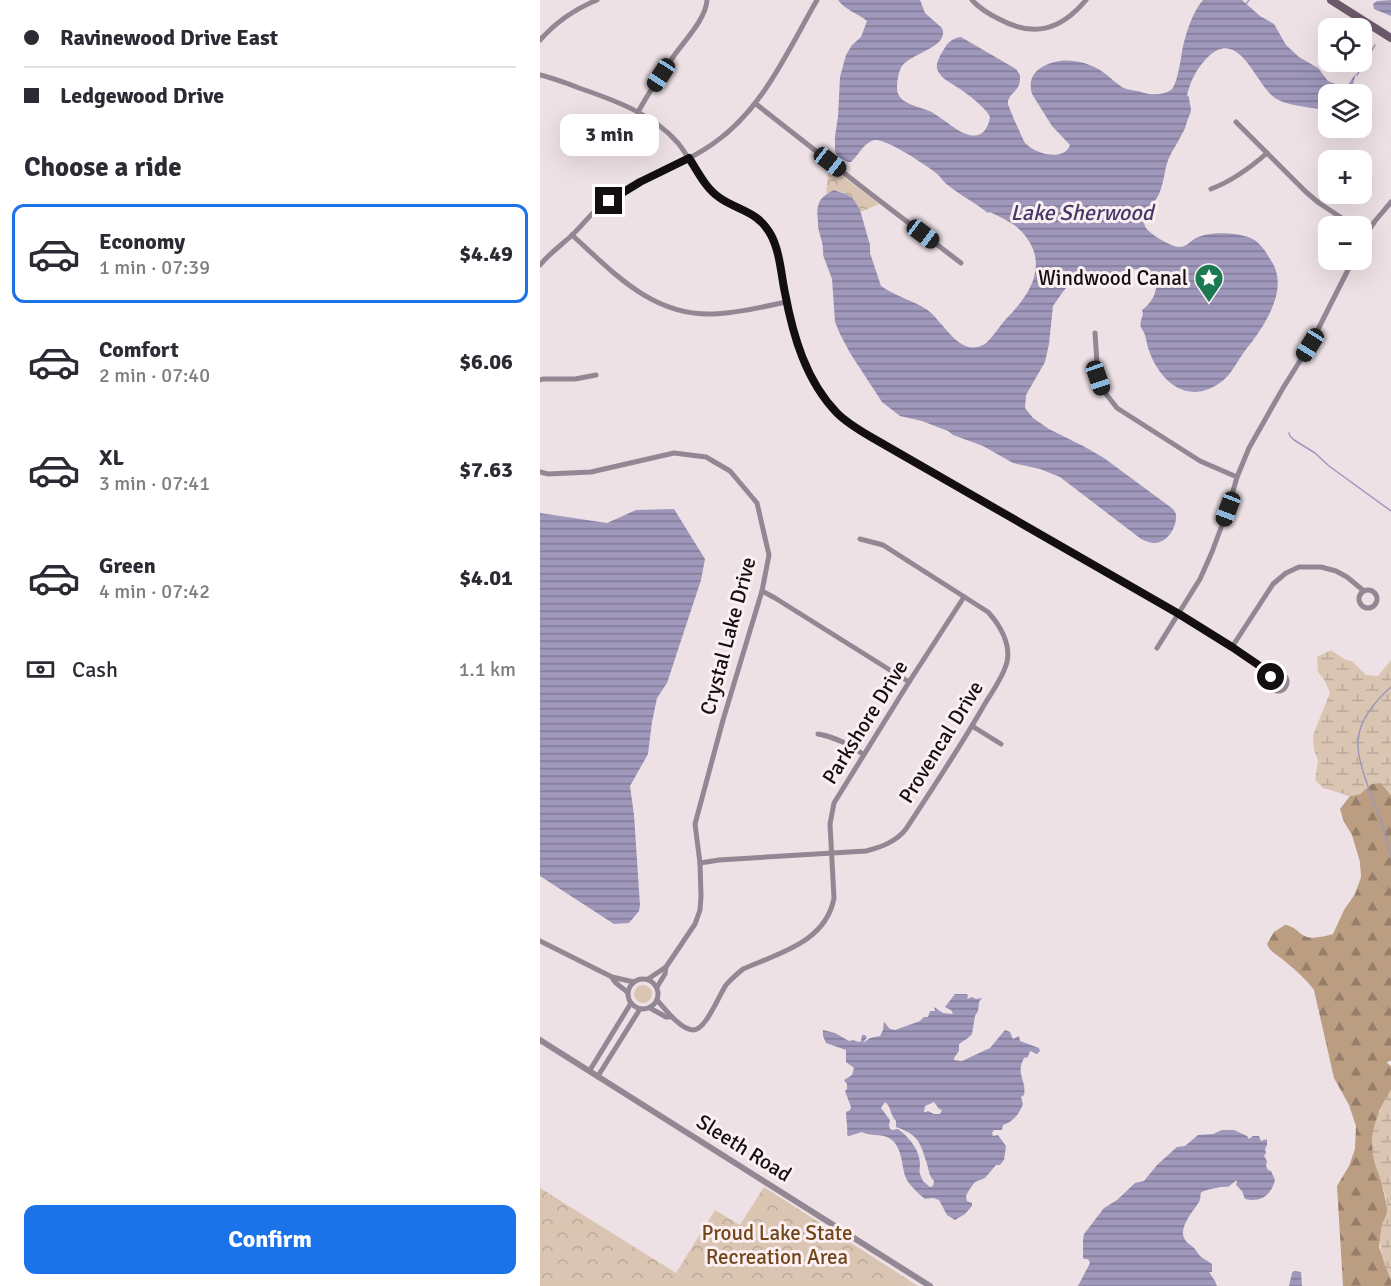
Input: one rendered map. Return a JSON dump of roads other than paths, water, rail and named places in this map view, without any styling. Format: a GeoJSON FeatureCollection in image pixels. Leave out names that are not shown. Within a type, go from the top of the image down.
{"type":"FeatureCollection","features":[{"type":"Feature","properties":{"kind":"main road"},"geometry":{"type":"LineString","coordinates":[[1333,0],[1391,38]]}},
{"type":"Feature","properties":{"kind":"street"},"geometry":{"type":"LineString","coordinates":[[540,40],[563,18],[597,0]]}},
{"type":"Feature","properties":{"kind":"street"},"geometry":{"type":"LineString","coordinates":[[638,112],[670,61],[700,20],[706,10],[707,0]]}},
{"type":"Feature","properties":{"kind":"street"},"geometry":{"type":"LineString","coordinates":[[540,265],[591,216],[615,197],[715,143],[748,114],[787,54],[817,0]]}},
{"type":"Feature","properties":{"kind":"street"},"geometry":{"type":"LineString","coordinates":[[972,0],[1005,22],[1021,29],[1032,30],[1043,29],[1066,20],[1086,0]]}},
{"type":"Feature","properties":{"kind":"street"},"geometry":{"type":"LineString","coordinates":[[540,75],[603,96],[638,112],[672,137],[712,191],[726,202],[760,220],[768,230],[777,249],[786,302],[810,375],[827,402],[850,425],[1179,614],[1273,675]]}},
{"type":"Feature","properties":{"kind":"street"},"geometry":{"type":"LineString","coordinates":[[756,104],[961,263]]}},
{"type":"Feature","properties":{"kind":"street"},"geometry":{"type":"LineString","coordinates":[[1236,122],[1313,198],[1339,216]]}},
{"type":"Feature","properties":{"kind":"street"},"geometry":{"type":"LineString","coordinates":[[1211,189],[1242,172],[1267,153]]}},
{"type":"Feature","properties":{"kind":"street"},"geometry":{"type":"LineString","coordinates":[[1372,223],[1391,202]]}},
{"type":"Feature","properties":{"kind":"street"},"geometry":{"type":"LineString","coordinates":[[572,235],[634,290],[674,309],[716,314],[786,302]]}},
{"type":"Feature","properties":{"kind":"street"},"geometry":{"type":"LineString","coordinates":[[1157,648],[1200,579],[1228,509],[1237,477],[1254,439],[1310,345],[1348,270]]}},
{"type":"Feature","properties":{"kind":"street"},"geometry":{"type":"LineString","coordinates":[[1095,333],[1098,378],[1102,390],[1117,408],[1200,461],[1237,477]]}},
{"type":"Feature","properties":{"kind":"street"},"geometry":{"type":"LineString","coordinates":[[540,380],[575,379],[596,375]]}},
{"type":"Feature","properties":{"kind":"street","name":"Crystal Lake Drive"},"geometry":{"type":"LineString","coordinates":[[540,472],[548,474],[591,472],[674,453],[706,457],[730,471],[757,503],[769,555],[762,591],[695,824],[700,863],[700,910],[695,924],[666,967],[648,979],[633,982],[612,977],[540,940]]}},
{"type":"Feature","properties":{"kind":"street","name":"Provencal Drive"},"geometry":{"type":"LineString","coordinates":[[700,863],[866,851],[882,846],[901,835],[972,726],[1002,674],[1007,662],[1008,651],[997,622],[988,612],[883,545],[860,539]]}},
{"type":"Feature","properties":{"kind":"street"},"geometry":{"type":"LineString","coordinates":[[1232,647],[1273,584],[1286,573],[1299,567],[1336,570],[1364,591]]}},
{"type":"Feature","properties":{"kind":"street"},"geometry":{"type":"LineString","coordinates":[[762,591],[909,682]]}},
{"type":"Feature","properties":{"kind":"street","name":"Parkshore Drive"},"geometry":{"type":"LineString","coordinates":[[657,1000],[670,1017],[689,1029],[697,1029],[705,1023],[728,983],[743,969],[806,941],[819,930],[832,910],[834,898],[830,824],[834,803],[964,597]]}},
{"type":"Feature","properties":{"kind":"street"},"geometry":{"type":"LineString","coordinates":[[972,726],[1001,744]]}},
{"type":"Feature","properties":{"kind":"street"},"geometry":{"type":"LineString","coordinates":[[818,734],[840,740],[863,754]]}},
{"type":"Feature","properties":{"kind":"street","name":"Crystal Lake Drive"},"geometry":{"type":"LineString","coordinates":[[657,1000],[657,987],[665,974],[666,967]]}},
{"type":"Feature","properties":{"kind":"street","name":"Crystal Lake Drive"},"geometry":{"type":"LineString","coordinates":[[612,977],[615,983],[628,993],[631,1003]]}},
{"type":"Feature","properties":{"kind":"street"},"geometry":{"type":"LineString","coordinates":[[648,979],[657,987]]}},
{"type":"Feature","properties":{"kind":"street"},"geometry":{"type":"LineString","coordinates":[[628,993],[633,982]]}},
{"type":"Feature","properties":{"kind":"street"},"geometry":{"type":"LineString","coordinates":[[590,1070],[631,1003],[640,1009],[650,1008],[657,1000]]}},
{"type":"Feature","properties":{"kind":"street","name":"Parkshore Drive"},"geometry":{"type":"LineString","coordinates":[[650,1008],[670,1017]]}},
{"type":"Feature","properties":{"kind":"street"},"geometry":{"type":"LineString","coordinates":[[598,1076],[640,1009]]}},
{"type":"Feature","properties":{"kind":"street","name":"Sleeth Road"},"geometry":{"type":"LineString","coordinates":[[540,1040],[930,1286]]}},
{"type":"Feature","properties":{"kind":"water","name":"Lake Sherwood"},"geometry":{"type":"Polygon","coordinates":[[[838,0],[920,0],[925,13],[942,28],[943,35],[935,45],[902,66],[898,80],[898,94],[905,101],[935,114],[970,135],[982,133],[988,126],[990,117],[978,103],[939,73],[938,62],[948,43],[961,37],[1016,69],[1020,75],[1020,83],[1008,104],[1025,143],[1042,153],[1056,155],[1067,150],[1070,145],[1052,126],[1032,94],[1031,80],[1036,71],[1054,62],[1078,61],[1100,70],[1127,89],[1151,94],[1168,92],[1176,82],[1190,22],[1203,0],[1242,0],[1260,16],[1274,24],[1286,45],[1299,57],[1318,68],[1318,72],[1336,84],[1318,84],[1318,108],[1286,103],[1275,98],[1247,62],[1230,49],[1221,49],[1210,55],[1193,78],[1187,95],[1191,112],[1185,129],[1168,160],[1159,194],[1144,217],[1145,226],[1160,239],[1179,247],[1198,237],[1211,234],[1228,233],[1251,238],[1268,256],[1276,271],[1278,283],[1272,308],[1259,332],[1230,373],[1217,385],[1199,392],[1187,391],[1168,380],[1153,361],[1141,326],[1142,310],[1156,291],[1155,276],[1149,272],[1139,269],[1127,270],[1074,284],[1067,287],[1053,306],[1045,362],[1026,395],[1025,408],[1033,418],[1049,429],[1104,458],[1173,509],[1176,514],[1175,523],[1171,533],[1164,540],[1155,543],[1141,539],[1060,477],[1040,469],[1013,463],[983,446],[948,431],[900,416],[882,402],[850,353],[835,322],[832,279],[823,255],[818,226],[819,202],[834,190],[848,195],[860,210],[870,245],[870,253],[881,286],[926,309],[952,337],[967,347],[985,344],[991,338],[1023,299],[1034,278],[1036,267],[1035,255],[1019,229],[1002,218],[988,213],[947,185],[931,169],[906,153],[875,140],[864,146],[851,162],[836,154],[835,136],[840,77],[846,55],[861,37],[867,21],[838,0]]]}},
{"type":"Feature","properties":{"kind":"water"},"geometry":{"type":"Polygon","coordinates":[[[1391,0],[1391,16],[1374,9],[1373,4],[1377,1],[1391,0]]]}},
{"type":"Feature","properties":{"kind":"water","name":"Lake Sherwood"},"geometry":{"type":"Polygon","coordinates":[[[1356,73],[1353,84],[1349,84],[1356,73]]]}},
{"type":"Feature","properties":{"kind":"water"},"geometry":{"type":"Polygon","coordinates":[[[674,509],[705,559],[701,580],[667,683],[657,698],[648,754],[630,786],[634,815],[639,911],[629,923],[614,924],[540,876],[540,513],[607,523],[636,510],[674,509]]]}},
{"type":"Feature","properties":{"kind":"water"},"geometry":{"type":"Polygon","coordinates":[[[955,994],[967,994],[967,999],[982,998],[975,1016],[972,1034],[959,1044],[959,1051],[954,1060],[962,1061],[990,1048],[1005,1030],[1010,1032],[1013,1039],[1019,1036],[1020,1041],[1039,1048],[1040,1051],[1037,1054],[1030,1051],[1022,1064],[1024,1095],[1021,1097],[1023,1104],[1020,1111],[1003,1125],[1002,1130],[994,1130],[992,1133],[993,1136],[998,1135],[1006,1146],[1004,1160],[1000,1165],[996,1165],[985,1178],[975,1182],[966,1196],[972,1206],[955,1220],[947,1215],[939,1200],[925,1199],[909,1183],[897,1146],[889,1138],[862,1132],[847,1135],[846,1112],[851,1107],[845,1091],[847,1084],[844,1080],[852,1075],[854,1068],[846,1062],[846,1050],[826,1043],[823,1036],[823,1030],[835,1033],[849,1041],[859,1042],[862,1035],[865,1035],[867,1037],[863,1043],[870,1038],[880,1036],[884,1022],[890,1029],[895,1030],[928,1017],[930,1011],[935,1011],[934,1007],[943,1013],[953,1014],[945,1007],[955,994]],[[885,1102],[881,1108],[890,1120],[890,1129],[898,1129],[913,1144],[918,1154],[923,1181],[930,1187],[933,1186],[934,1181],[918,1140],[910,1133],[896,1127],[896,1121],[885,1102]],[[934,1102],[925,1106],[924,1112],[940,1114],[942,1110],[934,1102]]]}},
{"type":"Feature","properties":{"kind":"water"},"geometry":{"type":"Polygon","coordinates":[[[1222,1130],[1234,1130],[1249,1139],[1259,1136],[1261,1141],[1267,1139],[1264,1156],[1267,1161],[1266,1166],[1275,1180],[1268,1194],[1255,1200],[1245,1199],[1242,1191],[1236,1185],[1237,1180],[1228,1187],[1214,1188],[1201,1193],[1200,1201],[1184,1225],[1183,1234],[1186,1241],[1200,1256],[1212,1264],[1212,1272],[1209,1272],[1217,1286],[1078,1286],[1090,1263],[1083,1257],[1084,1234],[1104,1208],[1117,1200],[1135,1183],[1144,1181],[1157,1165],[1177,1147],[1185,1146],[1198,1135],[1213,1134],[1222,1130]]]}},
{"type":"Feature","properties":{"kind":"water"},"geometry":{"type":"Polygon","coordinates":[[[1294,1271],[1301,1272],[1302,1286],[1289,1286],[1294,1271]]]}},
{"type":"Feature","properties":{"kind":"waterway"},"geometry":{"type":"LineString","coordinates":[[1246,4],[1249,0]]}},
{"type":"Feature","properties":{"kind":"waterway"},"geometry":{"type":"LineString","coordinates":[[1357,75],[1375,45]]}},
{"type":"Feature","properties":{"kind":"waterway"},"geometry":{"type":"LineString","coordinates":[[1289,433],[1294,440],[1315,453],[1329,466],[1391,511]]}},
{"type":"Feature","properties":{"kind":"waterway"},"geometry":{"type":"LineString","coordinates":[[1391,687],[1369,711],[1361,726],[1358,741],[1363,770],[1391,857]]}},
{"type":"Feature","properties":{"kind":"place","name":"Windwood Canal"},"geometry":{"type":"Point","coordinates":[1209,304]}},
{"type":"Feature","properties":{"kind":"park label","name":"Proud Lake State Recreation Area"},"geometry":{"type":"Point","coordinates":[777,1245]}}]}
